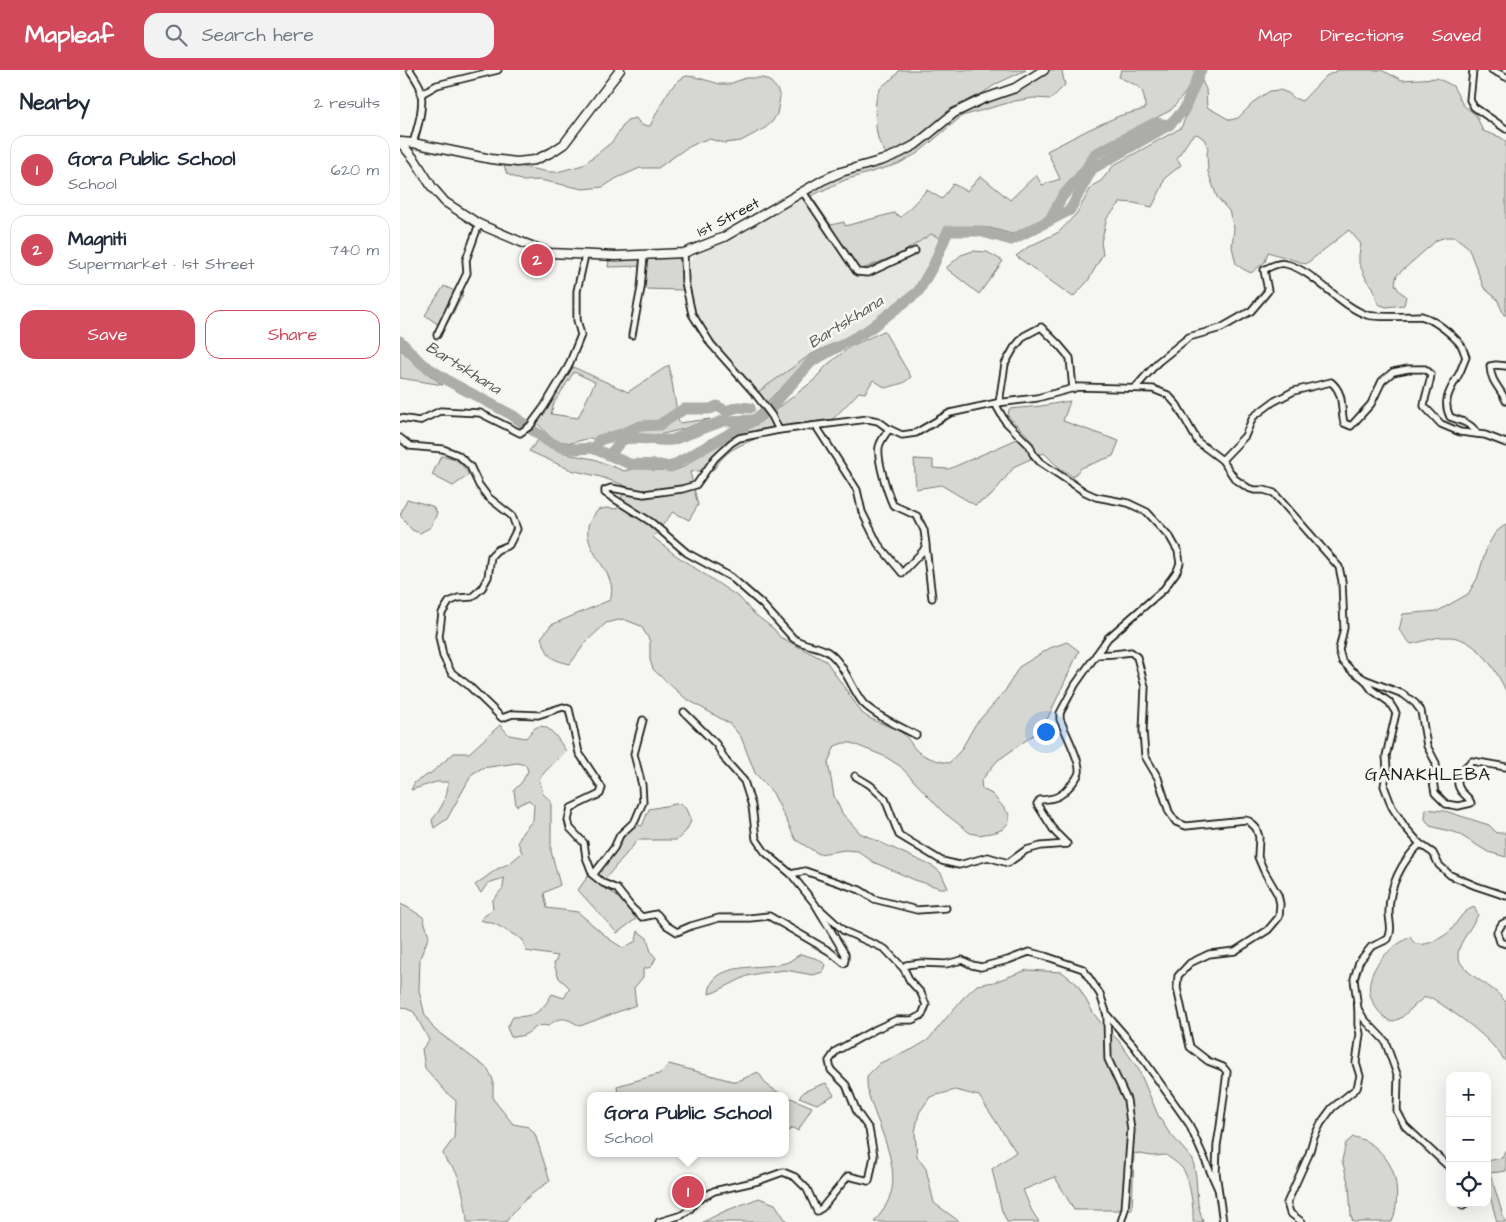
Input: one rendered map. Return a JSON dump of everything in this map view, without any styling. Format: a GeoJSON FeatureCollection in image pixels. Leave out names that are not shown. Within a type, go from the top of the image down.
{"type":"FeatureCollection","features":[{"type":"Feature","properties":{"kind":"street"},"geometry":{"type":"LineString","coordinates":[[410,70],[420,87],[421,94],[421,110],[413,143]]}},
{"type":"Feature","properties":{"kind":"street"},"geometry":{"type":"LineString","coordinates":[[421,94],[436,85],[498,70]]}},
{"type":"Feature","properties":{"kind":"street"},"geometry":{"type":"LineString","coordinates":[[400,142],[517,162],[535,160],[564,144],[620,70]]}},
{"type":"Feature","properties":{"kind":"street","name":"1st Street"},"geometry":{"type":"LineString","coordinates":[[400,142],[445,202],[479,224],[521,242],[550,253],[616,256],[684,253],[724,238],[823,180],[841,172],[900,153],[922,139],[954,113],[983,99],[1015,88],[1044,70]]}},
{"type":"Feature","properties":{"kind":"street"},"geometry":{"type":"LineString","coordinates":[[1473,70],[1470,100],[1474,107],[1506,129]]}},
{"type":"Feature","properties":{"kind":"street"},"geometry":{"type":"LineString","coordinates":[[1492,70],[1506,77]]}},
{"type":"Feature","properties":{"kind":"street"},"geometry":{"type":"LineString","coordinates":[[803,192],[858,272],[868,273],[916,251]]}},
{"type":"Feature","properties":{"kind":"street"},"geometry":{"type":"LineString","coordinates":[[437,335],[467,272],[466,260],[479,224]]}},
{"type":"Feature","properties":{"kind":"street"},"geometry":{"type":"LineString","coordinates":[[684,253],[685,282],[692,314],[711,344],[761,402],[772,416],[779,430]]}},
{"type":"Feature","properties":{"kind":"street"},"geometry":{"type":"LineString","coordinates":[[400,418],[419,420],[440,411],[480,413],[520,434],[530,426],[568,367],[581,335],[577,320],[577,291],[585,255]]}},
{"type":"Feature","properties":{"kind":"street"},"geometry":{"type":"LineString","coordinates":[[632,335],[641,288],[644,255]]}},
{"type":"Feature","properties":{"kind":"street"},"geometry":{"type":"LineString","coordinates":[[1135,388],[1158,362],[1189,336],[1221,328],[1251,311],[1268,291],[1264,270],[1272,265],[1285,264],[1304,272],[1349,305],[1369,316],[1421,316],[1437,323],[1461,346],[1466,357],[1449,391],[1446,409],[1450,417],[1468,424],[1475,429],[1477,434]]}},
{"type":"Feature","properties":{"kind":"street"},"geometry":{"type":"LineString","coordinates":[[855,776],[885,799],[899,835],[942,860],[958,865],[988,857],[1008,864],[1026,850],[1041,846],[1067,844],[1055,832],[1037,804],[1040,800],[1062,795],[1076,779],[1079,772],[1078,764],[1060,719],[1060,712],[1075,685],[1108,638],[1164,589],[1180,563],[1178,551],[1170,537],[1147,512],[1128,503],[1096,497],[1085,492],[1040,462],[1033,454],[1030,446],[1004,421],[997,407],[1005,364],[1014,348],[1024,336],[1041,328],[1070,358],[1073,389]]}},
{"type":"Feature","properties":{"kind":"street"},"geometry":{"type":"LineString","coordinates":[[1506,366],[1490,366],[1490,377],[1506,401]]}},
{"type":"Feature","properties":{"kind":"street"},"geometry":{"type":"LineString","coordinates":[[1222,460],[1245,436],[1253,417],[1273,402],[1294,392],[1331,382],[1338,388],[1342,400],[1344,423],[1351,426],[1371,404],[1382,381],[1393,372],[1408,369],[1425,369],[1431,374],[1424,406],[1441,424],[1460,432],[1485,435],[1506,443]]}},
{"type":"Feature","properties":{"kind":"street"},"geometry":{"type":"LineString","coordinates":[[916,734],[891,722],[864,704],[834,658],[827,651],[797,641],[762,604],[731,577],[687,553],[651,522],[605,493],[605,490],[611,488],[644,494],[682,489],[696,485],[715,458],[731,443],[739,438],[779,430],[868,419],[878,421],[902,435],[916,433],[950,413],[998,403],[1037,398],[1078,387],[1153,389],[1168,394],[1177,405],[1198,442],[1222,460],[1235,479],[1248,488],[1274,493],[1338,567],[1342,581],[1344,628],[1339,650],[1342,661],[1364,679],[1403,694],[1421,711],[1427,746],[1436,763],[1436,772],[1433,780],[1435,793],[1446,804],[1458,806],[1471,803],[1470,798],[1461,791],[1458,785],[1458,778],[1462,770],[1472,761],[1506,767]]}},
{"type":"Feature","properties":{"kind":"street"},"geometry":{"type":"LineString","coordinates":[[816,426],[857,490],[862,512],[878,544],[902,573],[924,551],[926,545]]}},
{"type":"Feature","properties":{"kind":"street"},"geometry":{"type":"LineString","coordinates":[[889,429],[879,445],[879,458],[888,494],[893,505],[917,516],[924,530],[932,598]]}},
{"type":"Feature","properties":{"kind":"street"},"geometry":{"type":"LineString","coordinates":[[400,438],[410,446],[443,449],[458,455],[470,466],[479,485],[488,496],[512,516],[515,522],[518,529],[509,545],[497,550],[491,556],[488,577],[482,588],[472,597],[458,598],[449,602],[442,613],[440,636],[443,656],[451,672],[468,685],[502,718],[513,714],[538,715],[563,707],[569,709],[579,753],[602,788],[600,794],[571,808],[568,820],[570,828],[584,843],[586,857],[593,875],[617,890],[642,917],[657,914],[666,925],[677,932],[719,918],[769,916],[829,950],[844,963],[846,960],[845,954],[814,904],[791,874],[765,852],[756,839],[752,806],[744,781],[726,761],[716,744],[684,712]]}},
{"type":"Feature","properties":{"kind":"street"},"geometry":{"type":"LineString","coordinates":[[1096,655],[1131,652],[1138,657],[1145,687],[1143,731],[1145,756],[1158,778],[1169,812],[1176,822],[1186,826],[1250,821],[1256,828],[1259,837],[1258,857],[1278,895],[1280,904],[1279,918],[1268,930],[1235,951],[1209,954],[1190,963],[1178,976],[1177,988],[1190,1047],[1208,1061],[1223,1067],[1227,1072],[1217,1145],[1216,1173],[1223,1222]]}},
{"type":"Feature","properties":{"kind":"street"},"geometry":{"type":"LineString","coordinates":[[1364,679],[1372,690],[1389,702],[1396,713],[1386,756],[1387,769],[1384,786],[1392,807],[1420,844],[1433,853],[1439,865],[1450,874],[1476,886],[1506,896]]}},
{"type":"Feature","properties":{"kind":"street"},"geometry":{"type":"LineString","coordinates":[[593,875],[614,848],[620,835],[635,821],[643,802],[642,785],[634,754],[643,720]]}},
{"type":"Feature","properties":{"kind":"street"},"geometry":{"type":"LineString","coordinates":[[1302,1222],[1290,1213],[1287,1203],[1321,1123],[1332,1108],[1357,1088],[1360,1076],[1356,1063],[1360,1034],[1354,979],[1358,962],[1371,947],[1388,939],[1392,932],[1389,912],[1391,891],[1412,852],[1420,844]]}},
{"type":"Feature","properties":{"kind":"street"},"geometry":{"type":"LineString","coordinates":[[791,874],[805,871],[860,890],[874,899],[917,910],[946,908]]}},
{"type":"Feature","properties":{"kind":"street"},"geometry":{"type":"LineString","coordinates":[[659,1222],[682,1215],[696,1201],[714,1191],[783,1172],[795,1177],[807,1189],[817,1211],[822,1208],[848,1176],[870,1181],[874,1156],[869,1129],[857,1112],[846,1086],[831,1070],[828,1061],[836,1051],[874,1030],[896,1020],[912,1020],[922,1015],[926,1004],[921,992],[910,980],[904,969],[884,949],[844,931],[814,904]]}},
{"type":"Feature","properties":{"kind":"street"},"geometry":{"type":"LineString","coordinates":[[1506,922],[1502,924],[1498,932],[1500,942],[1506,944]]}},
{"type":"Feature","properties":{"kind":"street"},"geometry":{"type":"LineString","coordinates":[[904,969],[906,965],[921,963],[946,964],[962,960],[981,967],[1029,952],[1083,969],[1100,994],[1107,1015],[1108,1059],[1127,1100],[1131,1130],[1125,1209],[1121,1222]]}},
{"type":"Feature","properties":{"kind":"street"},"geometry":{"type":"LineString","coordinates":[[1358,1009],[1364,1019],[1385,1041],[1398,1077],[1397,1111],[1405,1126],[1446,1164]]}},
{"type":"Feature","properties":{"kind":"street"},"geometry":{"type":"LineString","coordinates":[[1107,1015],[1134,1046],[1189,1124],[1218,1189]]}},
{"type":"Feature","properties":{"kind":"shaded area"},"geometry":{"type":"Polygon","coordinates":[[[899,70],[1026,70],[996,84],[910,143],[887,155],[879,142],[877,133],[875,120],[876,99],[880,89],[899,70]]]}},
{"type":"Feature","properties":{"kind":"shaded area"},"geometry":{"type":"Polygon","coordinates":[[[1050,70],[1064,70],[1062,72],[1065,85],[1051,99],[1034,98],[1015,101],[962,116],[918,153],[898,164],[845,180],[811,196],[831,225],[844,222],[845,226],[894,213],[901,217],[927,190],[942,199],[953,184],[967,191],[981,176],[1010,200],[1036,175],[1042,185],[1060,179],[1047,151],[1119,116],[1145,109],[1142,91],[1136,85],[1119,77],[1121,70],[1197,70],[1186,92],[1171,110],[1092,152],[1059,197],[1046,219],[1026,230],[1012,234],[990,228],[951,227],[945,229],[940,238],[931,234],[902,253],[860,270],[807,193],[844,174],[898,159],[914,149],[956,115],[971,107],[1016,92],[1050,70]]]}},
{"type":"Feature","properties":{"kind":"shaded area"},"geometry":{"type":"Polygon","coordinates":[[[1339,70],[1381,70],[1402,80],[1437,78],[1453,86],[1463,105],[1476,115],[1483,131],[1506,141],[1506,315],[1504,315],[1497,299],[1484,288],[1468,247],[1455,237],[1437,240],[1397,275],[1395,284],[1399,291],[1406,296],[1404,305],[1386,307],[1378,304],[1373,287],[1367,281],[1359,263],[1361,244],[1349,230],[1306,264],[1268,252],[1265,262],[1251,273],[1243,269],[1236,264],[1232,247],[1234,228],[1229,211],[1217,197],[1208,172],[1208,148],[1204,139],[1197,134],[1191,137],[1177,158],[1181,165],[1165,178],[1152,207],[1121,202],[1107,218],[1101,242],[1103,254],[1088,281],[1073,297],[1016,256],[1028,247],[1059,232],[1077,213],[1092,186],[1101,181],[1114,165],[1181,128],[1202,81],[1206,89],[1207,107],[1230,120],[1238,118],[1256,100],[1270,91],[1280,90],[1302,101],[1326,76],[1339,70]]]}},
{"type":"Feature","properties":{"kind":"shaded area"},"geometry":{"type":"Polygon","coordinates":[[[686,76],[720,84],[729,84],[746,78],[763,78],[771,82],[777,89],[780,97],[777,114],[765,128],[741,141],[725,143],[709,139],[701,141],[685,149],[658,168],[640,168],[617,178],[603,187],[583,189],[540,180],[523,181],[507,174],[504,166],[513,165],[557,172],[583,165],[612,142],[627,120],[636,118],[641,125],[650,126],[669,91],[679,80],[686,76]]]}},
{"type":"Feature","properties":{"kind":"shaded area"},"geometry":{"type":"Polygon","coordinates":[[[801,196],[854,272],[902,253],[931,234],[940,238],[915,289],[864,326],[810,355],[758,392],[714,341],[701,321],[687,274],[689,264],[694,256],[722,243],[801,196]]]}},
{"type":"Feature","properties":{"kind":"shaded area"},"geometry":{"type":"Polygon","coordinates":[[[973,251],[987,252],[1003,261],[979,294],[946,268],[961,255],[973,251]]]}},
{"type":"Feature","properties":{"kind":"shaded area"},"geometry":{"type":"Polygon","coordinates":[[[679,257],[684,290],[642,289],[645,266],[608,267],[609,260],[679,257]]]}},
{"type":"Feature","properties":{"kind":"shaded area"},"geometry":{"type":"Polygon","coordinates":[[[444,286],[463,295],[444,329],[425,315],[444,286]]]}},
{"type":"Feature","properties":{"kind":"shaded area"},"geometry":{"type":"Polygon","coordinates":[[[884,331],[911,377],[903,383],[886,388],[873,380],[865,393],[859,392],[833,419],[756,430],[755,439],[732,450],[714,469],[690,472],[698,505],[689,520],[673,512],[653,537],[674,554],[740,598],[752,612],[774,629],[780,637],[826,661],[862,713],[901,732],[919,753],[941,762],[949,763],[961,750],[975,725],[1005,691],[1019,667],[1050,648],[1067,642],[1079,651],[1045,724],[1039,731],[997,761],[981,781],[982,789],[992,794],[1009,814],[1009,822],[1003,829],[996,832],[979,835],[970,833],[943,812],[900,766],[884,756],[851,743],[835,746],[828,762],[834,796],[842,813],[860,833],[934,867],[941,873],[948,888],[940,888],[915,880],[873,862],[858,851],[845,850],[819,854],[796,840],[773,793],[755,773],[741,737],[730,724],[685,698],[653,669],[650,660],[650,641],[641,626],[623,619],[606,623],[586,642],[570,664],[551,657],[541,638],[551,625],[610,600],[612,590],[610,581],[591,546],[588,537],[588,527],[598,510],[606,508],[617,509],[626,486],[601,477],[571,470],[529,451],[538,440],[571,455],[594,459],[624,471],[641,467],[673,471],[686,466],[700,454],[759,423],[813,381],[827,365],[851,346],[884,331]]]}},
{"type":"Feature","properties":{"kind":"shaded area"},"geometry":{"type":"Polygon","coordinates":[[[836,342],[808,361],[766,403],[758,392],[810,355],[836,342]]]}},
{"type":"Feature","properties":{"kind":"shaded area"},"geometry":{"type":"Polygon","coordinates":[[[400,349],[416,365],[443,385],[400,378],[400,349]]]}},
{"type":"Feature","properties":{"kind":"shaded area"},"geometry":{"type":"Polygon","coordinates":[[[669,365],[679,423],[710,419],[684,429],[663,434],[648,436],[629,434],[606,443],[590,438],[571,443],[553,440],[537,423],[573,367],[628,392],[669,365]],[[574,372],[554,403],[551,414],[578,418],[595,382],[574,372]]]}},
{"type":"Feature","properties":{"kind":"shaded area"},"geometry":{"type":"Polygon","coordinates":[[[1070,401],[1063,421],[1119,441],[1113,456],[1081,468],[1073,477],[1056,465],[1044,453],[1015,466],[991,496],[975,505],[941,485],[916,489],[914,459],[933,460],[933,468],[949,469],[1028,436],[1008,416],[1009,409],[1070,401]]]}},
{"type":"Feature","properties":{"kind":"shaded area"},"geometry":{"type":"Polygon","coordinates":[[[441,456],[458,461],[469,475],[453,486],[432,475],[441,456]]]}},
{"type":"Feature","properties":{"kind":"shaded area"},"geometry":{"type":"Polygon","coordinates":[[[407,499],[432,506],[437,513],[431,527],[420,533],[412,530],[400,515],[407,499]]]}},
{"type":"Feature","properties":{"kind":"shaded area"},"geometry":{"type":"Polygon","coordinates":[[[1506,524],[1506,691],[1490,663],[1465,641],[1445,637],[1411,644],[1399,630],[1403,614],[1438,611],[1468,594],[1477,579],[1487,547],[1495,533],[1506,524]]]}},
{"type":"Feature","properties":{"kind":"shaded area"},"geometry":{"type":"Polygon","coordinates":[[[500,725],[509,735],[526,738],[535,728],[544,727],[553,733],[566,751],[539,779],[543,794],[551,801],[551,851],[560,885],[544,893],[547,908],[578,912],[609,939],[623,948],[636,941],[638,931],[647,938],[651,952],[656,958],[651,967],[643,969],[643,977],[634,988],[636,1005],[580,1026],[560,1019],[548,1026],[538,1026],[524,1035],[513,1037],[511,1037],[507,1028],[513,1017],[536,1013],[544,1006],[552,994],[564,998],[570,988],[559,978],[554,964],[558,956],[526,951],[523,940],[495,924],[480,920],[493,909],[492,901],[503,888],[504,878],[488,883],[481,893],[475,885],[497,869],[510,863],[522,853],[518,842],[522,833],[533,820],[534,805],[529,800],[516,806],[514,790],[522,782],[528,771],[526,765],[517,763],[482,768],[472,774],[447,819],[434,828],[432,820],[443,803],[447,793],[448,782],[436,782],[411,790],[415,782],[431,773],[454,753],[469,753],[500,725]]]}},
{"type":"Feature","properties":{"kind":"shaded area"},"geometry":{"type":"Polygon","coordinates":[[[681,803],[691,821],[686,831],[677,840],[638,840],[604,880],[597,876],[635,824],[642,826],[649,809],[681,803]]]}},
{"type":"Feature","properties":{"kind":"shaded area"},"geometry":{"type":"Polygon","coordinates":[[[1426,809],[1445,811],[1489,825],[1497,833],[1506,833],[1506,857],[1488,852],[1457,833],[1430,826],[1425,819],[1426,809]]]}},
{"type":"Feature","properties":{"kind":"shaded area"},"geometry":{"type":"Polygon","coordinates":[[[588,876],[614,894],[626,905],[636,919],[617,933],[578,890],[588,876]]]}},
{"type":"Feature","properties":{"kind":"shaded area"},"geometry":{"type":"Polygon","coordinates":[[[400,904],[423,917],[429,936],[420,958],[419,991],[425,1015],[434,1029],[488,1069],[493,1080],[493,1099],[513,1124],[529,1127],[535,1134],[550,1181],[526,1199],[506,1222],[467,1222],[458,1176],[444,1157],[443,1153],[454,1138],[456,1101],[425,1068],[422,1049],[429,1040],[414,1012],[400,1006],[400,904]]]}},
{"type":"Feature","properties":{"kind":"shaded area"},"geometry":{"type":"Polygon","coordinates":[[[1474,907],[1478,915],[1461,944],[1458,953],[1459,959],[1466,970],[1496,992],[1506,1002],[1506,1062],[1481,1034],[1432,998],[1423,998],[1401,1018],[1391,1022],[1379,1011],[1372,999],[1370,988],[1372,976],[1377,964],[1386,954],[1410,937],[1414,943],[1419,944],[1438,939],[1449,932],[1465,912],[1474,907]]]}},
{"type":"Feature","properties":{"kind":"shaded area"},"geometry":{"type":"Polygon","coordinates":[[[801,954],[818,959],[826,965],[823,972],[813,975],[785,970],[761,973],[747,976],[709,994],[712,983],[718,976],[728,971],[785,963],[801,954]]]}},
{"type":"Feature","properties":{"kind":"shaded area"},"geometry":{"type":"Polygon","coordinates":[[[1027,970],[1062,972],[1077,984],[1094,1014],[1118,1040],[1138,1068],[1158,1115],[1168,1131],[1193,1160],[1198,1204],[1203,1222],[1193,1222],[1189,1186],[1185,1172],[1180,1166],[1166,1155],[1152,1156],[1134,1153],[1132,1210],[1074,1210],[1055,1177],[1023,1190],[1039,1222],[1007,1222],[1002,1211],[992,1169],[1016,1152],[979,1096],[955,1090],[930,1097],[919,1113],[915,1132],[917,1156],[926,1169],[934,1203],[960,1222],[874,1222],[887,1203],[893,1184],[887,1145],[869,1096],[867,1076],[880,1063],[913,1049],[928,1040],[963,998],[977,985],[994,982],[1027,970]]]}},
{"type":"Feature","properties":{"kind":"shaded area"},"geometry":{"type":"Polygon","coordinates":[[[669,1064],[736,1082],[758,1072],[767,1085],[778,1092],[618,1092],[617,1086],[659,1074],[669,1064]]]}},
{"type":"Feature","properties":{"kind":"shaded area"},"geometry":{"type":"Polygon","coordinates":[[[826,1083],[834,1095],[817,1104],[799,1097],[805,1091],[826,1083]]]}},
{"type":"Feature","properties":{"kind":"shaded area"},"geometry":{"type":"Polygon","coordinates":[[[789,1097],[812,1107],[798,1131],[793,1128],[789,1130],[789,1097]]]}},
{"type":"Feature","properties":{"kind":"shaded area"},"geometry":{"type":"Polygon","coordinates":[[[1353,1137],[1374,1146],[1390,1165],[1396,1184],[1397,1195],[1392,1222],[1353,1222],[1349,1186],[1342,1160],[1346,1143],[1353,1137]]]}},
{"type":"Feature","properties":{"kind":"shaded area"},"geometry":{"type":"Polygon","coordinates":[[[1506,1149],[1506,1171],[1491,1173],[1491,1160],[1502,1158],[1506,1149]]]}},
{"type":"Feature","properties":{"kind":"shaded area"},"geometry":{"type":"Polygon","coordinates":[[[1491,1176],[1504,1219],[1506,1220],[1506,1222],[1497,1222],[1491,1200],[1491,1176]]]}},
{"type":"Feature","properties":{"kind":"shaded area"},"geometry":{"type":"Polygon","coordinates":[[[759,1198],[775,1204],[787,1222],[703,1222],[725,1211],[759,1198]]]}},
{"type":"Feature","properties":{"kind":"waterway","name":"Bartskhana"},"geometry":{"type":"LineString","coordinates":[[400,341],[421,363],[450,382],[512,415],[549,442],[564,448],[592,448],[630,464],[670,467],[754,420],[774,404],[811,362],[868,330],[918,292],[934,264],[948,231],[979,231],[1011,240],[1070,210],[1092,169],[1169,125],[1184,110],[1201,70]]}},
{"type":"Feature","properties":{"kind":"waterway","name":"Bartskhana"},"geometry":{"type":"LineString","coordinates":[[1049,221],[1062,197],[1086,169],[1095,154],[1155,123],[1169,125]]}},
{"type":"Feature","properties":{"kind":"waterway","name":"Bartskhana"},"geometry":{"type":"LineString","coordinates":[[595,449],[599,440],[640,426],[659,425],[684,409],[710,409],[717,406],[726,411],[738,407],[750,408]]}},
{"type":"Feature","properties":{"kind":"waterway","name":"Bartskhana"},"geometry":{"type":"LineString","coordinates":[[609,455],[621,441],[627,439],[672,440],[723,421],[753,420]]}},
{"type":"Feature","properties":{"kind":"place","name":"Magniti"},"geometry":{"type":"Point","coordinates":[537,260]}},
{"type":"Feature","properties":{"kind":"place","name":"Gora Public School"},"geometry":{"type":"Point","coordinates":[688,1192]}},
{"type":"Feature","properties":{"kind":"district","name":"GANAKHLEBA"},"geometry":{"type":"Point","coordinates":[1428,774]}}]}
